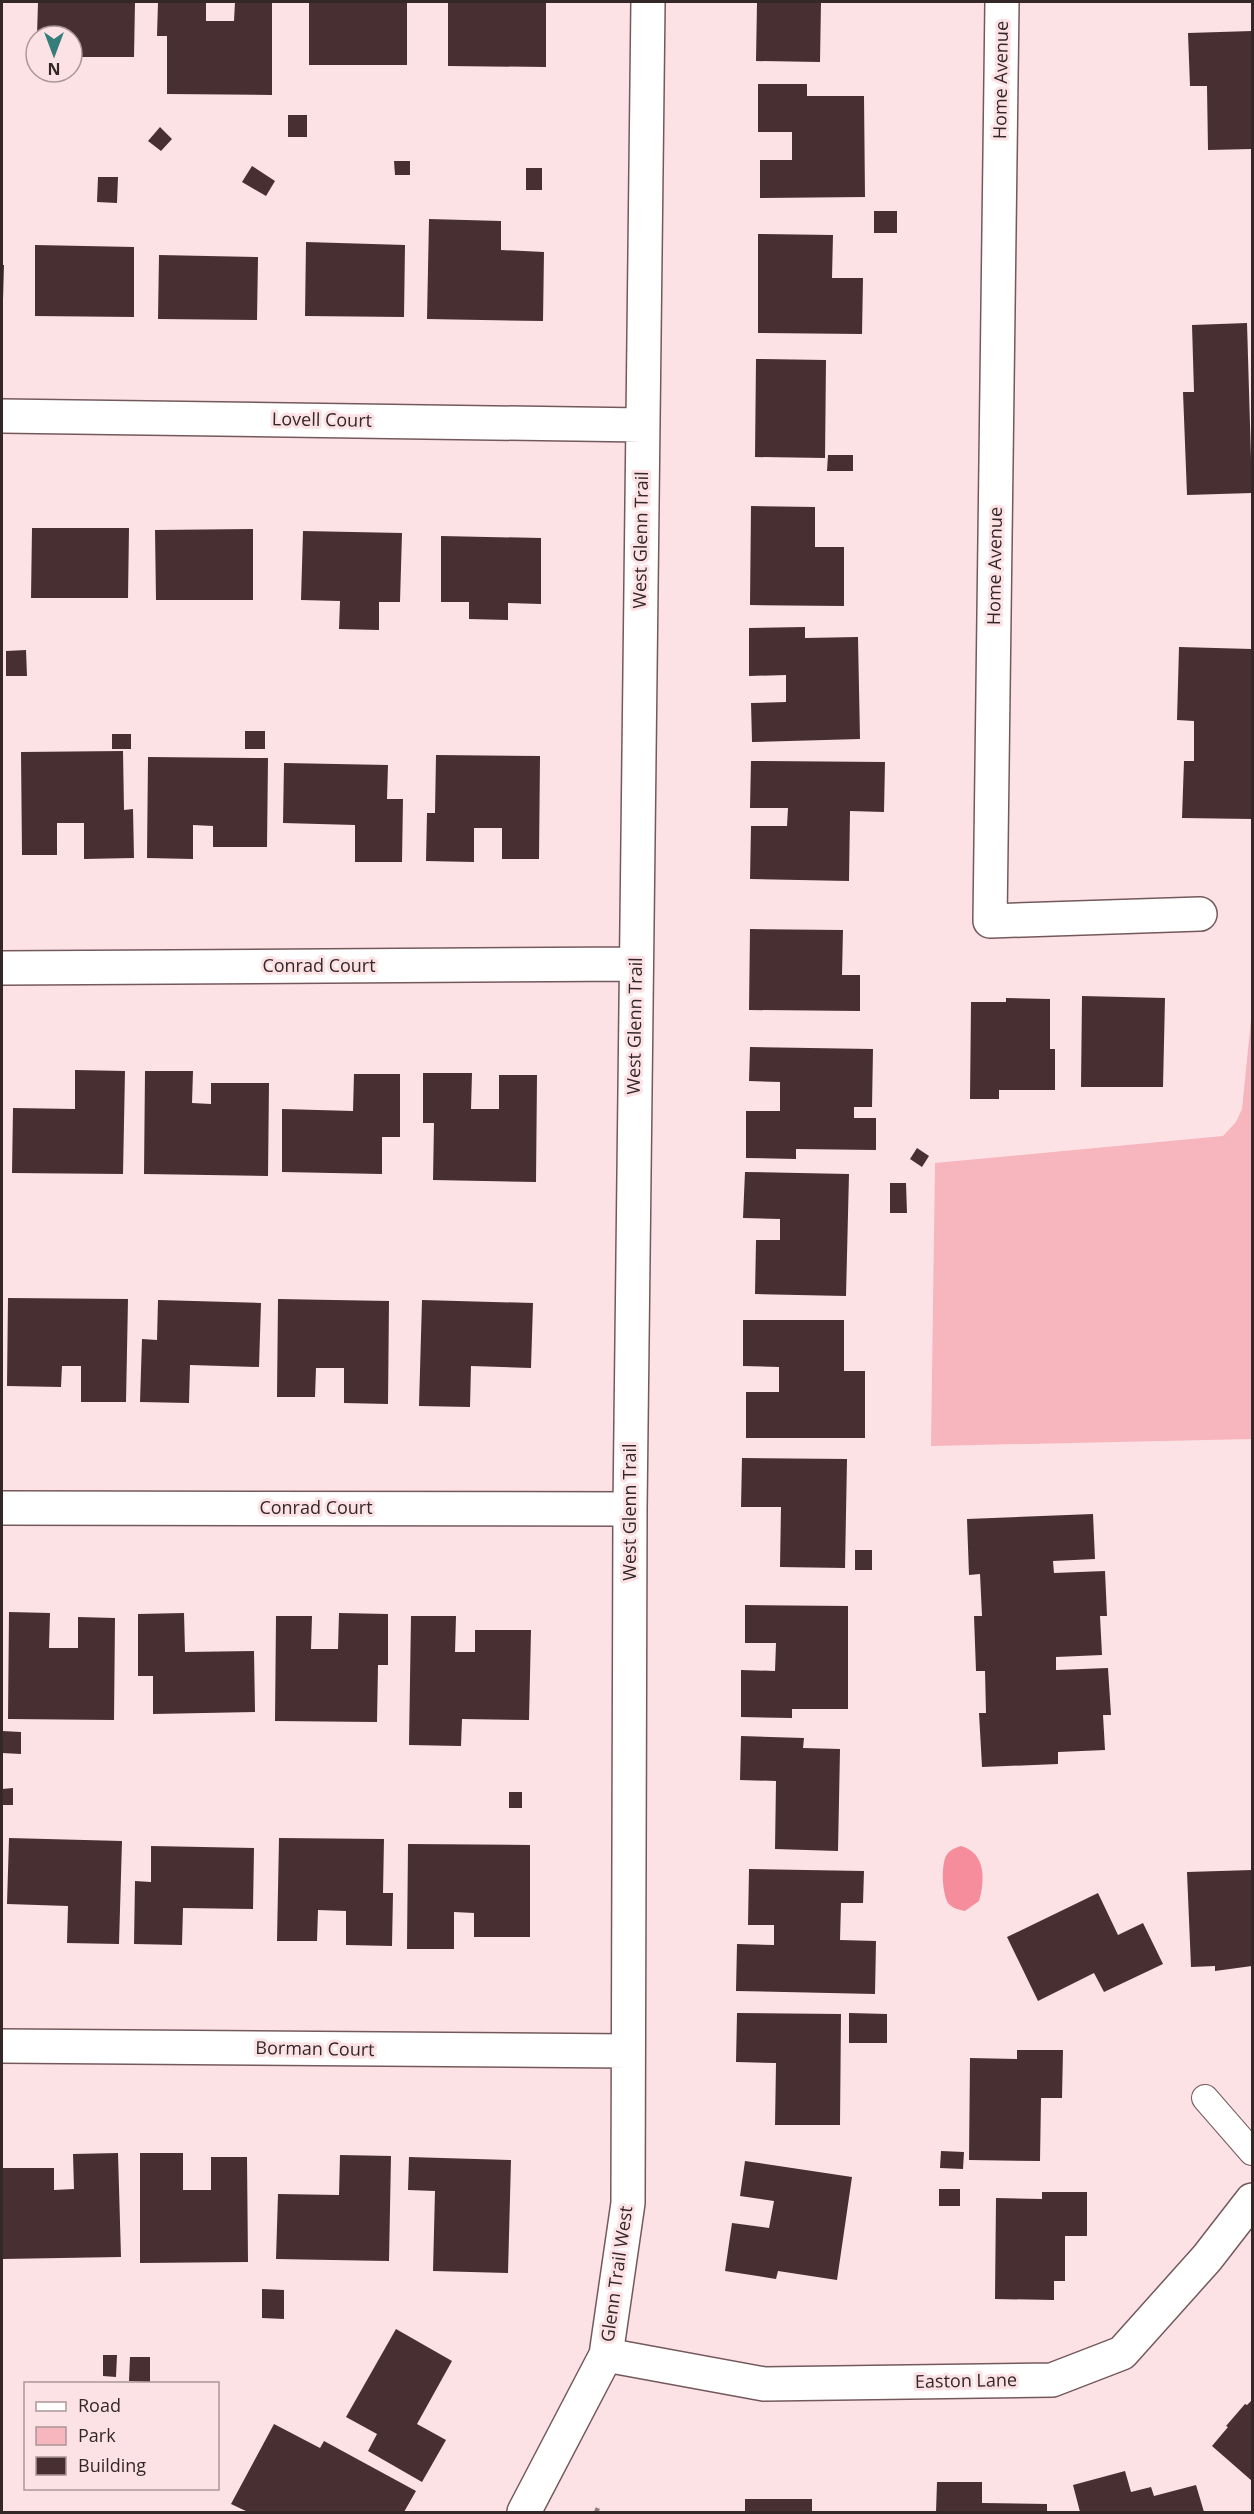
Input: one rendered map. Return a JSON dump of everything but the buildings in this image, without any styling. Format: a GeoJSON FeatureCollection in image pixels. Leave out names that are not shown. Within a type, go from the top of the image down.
{"type":"FeatureCollection","features":[{"type":"Feature","properties":{"kind":"street","name":"West Glenn Trail"},"geometry":{"type":"LineString","coordinates":[[628,2051],[630,1509],[648,2]]}},
{"type":"Feature","properties":{"kind":"street","name":"Home Avenue"},"geometry":{"type":"LineString","coordinates":[[1002,2],[990,921],[1200,915]]}},
{"type":"Feature","properties":{"kind":"street","name":"Lovell Court"},"geometry":{"type":"LineString","coordinates":[[2,416],[643,424]]}},
{"type":"Feature","properties":{"kind":"street","name":"Conrad Court"},"geometry":{"type":"LineString","coordinates":[[2,968],[636,964]]}},
{"type":"Feature","properties":{"kind":"street","name":"Conrad Court"},"geometry":{"type":"LineString","coordinates":[[2,1508],[630,1509]]}},
{"type":"Feature","properties":{"kind":"street","name":"Borman Court"},"geometry":{"type":"LineString","coordinates":[[2,2046],[628,2051]]}},
{"type":"Feature","properties":{"kind":"street","name":"Glenn Trail West"},"geometry":{"type":"LineString","coordinates":[[524,2512],[606,2355],[628,2203],[628,2051]]}},
{"type":"Feature","properties":{"kind":"street","name":"Easton Lane"},"geometry":{"type":"LineString","coordinates":[[606,2355],[764,2384],[1052,2380],[1122,2353],[1207,2258],[1252,2200]]}},
{"type":"Feature","properties":{"kind":"lane"},"geometry":{"type":"LineString","coordinates":[[1205,2098],[1252,2152]]}},
{"type":"Feature","properties":{"kind":"path"},"geometry":{"type":"LineString","coordinates":[[595,2509],[602,2512]]}},
{"type":"Feature","properties":{"kind":"green space"},"geometry":{"type":"Polygon","coordinates":[[[1252,1010],[1252,1439],[931,1446],[935,1163],[1223,1136],[1236,1122],[1242,1109],[1252,1010]]]}},
{"type":"Feature","properties":{"kind":"shaded area"},"geometry":{"type":"Polygon","coordinates":[[[961,1846],[975,1855],[982,1868],[983,1876],[979,1901],[965,1911],[948,1903],[943,1880],[946,1856],[954,1848],[961,1846]]]}}]}
